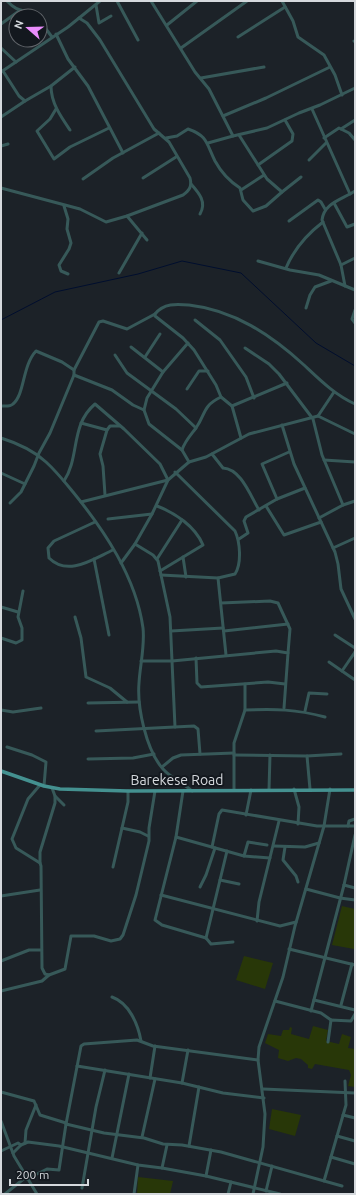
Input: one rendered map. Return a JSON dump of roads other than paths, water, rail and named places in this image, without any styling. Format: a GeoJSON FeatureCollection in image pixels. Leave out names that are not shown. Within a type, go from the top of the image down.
{"type":"FeatureCollection","features":[{"type":"Feature","properties":{"kind":"main road","name":"Barekese Road"},"geometry":{"type":"LineString","coordinates":[[1,771],[52,788],[128,791],[294,789],[355,790]]}},
{"type":"Feature","properties":{"kind":"street"},"geometry":{"type":"LineString","coordinates":[[6,1],[15,8]]}},
{"type":"Feature","properties":{"kind":"street"},"geometry":{"type":"LineString","coordinates":[[25,101],[19,96],[2,72],[79,18],[100,1]]}},
{"type":"Feature","properties":{"kind":"street"},"geometry":{"type":"LineString","coordinates":[[117,1],[138,40]]}},
{"type":"Feature","properties":{"kind":"street"},"geometry":{"type":"LineString","coordinates":[[151,1],[201,78],[233,136]]}},
{"type":"Feature","properties":{"kind":"street"},"geometry":{"type":"LineString","coordinates":[[167,25],[197,1]]}},
{"type":"Feature","properties":{"kind":"street"},"geometry":{"type":"LineString","coordinates":[[181,48],[246,1]]}},
{"type":"Feature","properties":{"kind":"street"},"geometry":{"type":"LineString","coordinates":[[282,1],[293,21],[298,37],[324,55],[342,95]]}},
{"type":"Feature","properties":{"kind":"street"},"geometry":{"type":"LineString","coordinates":[[96,5],[99,23],[111,16]]}},
{"type":"Feature","properties":{"kind":"street"},"geometry":{"type":"LineString","coordinates":[[238,37],[285,7]]}},
{"type":"Feature","properties":{"kind":"street"},"geometry":{"type":"LineString","coordinates":[[79,18],[87,24],[100,40],[119,74],[159,133],[166,138],[203,201],[203,208],[200,214]]}},
{"type":"Feature","properties":{"kind":"street"},"geometry":{"type":"LineString","coordinates":[[48,32],[52,37]]}},
{"type":"Feature","properties":{"kind":"street"},"geometry":{"type":"LineString","coordinates":[[56,34],[75,68],[88,86],[123,152]]}},
{"type":"Feature","properties":{"kind":"street"},"geometry":{"type":"LineString","coordinates":[[1,48],[16,62]]}},
{"type":"Feature","properties":{"kind":"street"},"geometry":{"type":"LineString","coordinates":[[201,78],[264,67]]}},
{"type":"Feature","properties":{"kind":"street"},"geometry":{"type":"LineString","coordinates":[[222,116],[266,98],[330,67]]}},
{"type":"Feature","properties":{"kind":"street"},"geometry":{"type":"LineString","coordinates":[[1,117],[51,86],[75,68]]}},
{"type":"Feature","properties":{"kind":"street"},"geometry":{"type":"LineString","coordinates":[[51,86],[51,92],[56,109],[70,130]]}},
{"type":"Feature","properties":{"kind":"street"},"geometry":{"type":"LineString","coordinates":[[208,143],[267,128],[312,109],[355,88]]}},
{"type":"Feature","properties":{"kind":"street"},"geometry":{"type":"LineString","coordinates":[[56,109],[50,119],[37,131],[54,159],[70,147],[109,128]]}},
{"type":"Feature","properties":{"kind":"street"},"geometry":{"type":"LineString","coordinates":[[312,109],[350,194]]}},
{"type":"Feature","properties":{"kind":"street"},"geometry":{"type":"LineString","coordinates":[[258,165],[292,141],[293,134],[285,120]]}},
{"type":"Feature","properties":{"kind":"street"},"geometry":{"type":"LineString","coordinates":[[324,138],[337,129],[341,129],[355,120]]}},
{"type":"Feature","properties":{"kind":"street"},"geometry":{"type":"LineString","coordinates":[[166,138],[177,136],[188,128],[200,134],[208,143],[221,171],[241,190],[243,200],[255,212],[266,206],[302,177]]}},
{"type":"Feature","properties":{"kind":"street"},"geometry":{"type":"LineString","coordinates":[[341,129],[349,133],[355,140]]}},
{"type":"Feature","properties":{"kind":"street"},"geometry":{"type":"LineString","coordinates":[[83,179],[123,152],[159,133]]}},
{"type":"Feature","properties":{"kind":"street"},"geometry":{"type":"LineString","coordinates":[[239,135],[264,175],[282,192]]}},
{"type":"Feature","properties":{"kind":"street"},"geometry":{"type":"LineString","coordinates":[[309,160],[326,143]]}},
{"type":"Feature","properties":{"kind":"street"},"geometry":{"type":"LineString","coordinates":[[1,146],[8,144]]}},
{"type":"Feature","properties":{"kind":"street"},"geometry":{"type":"LineString","coordinates":[[143,178],[176,157]]}},
{"type":"Feature","properties":{"kind":"street"},"geometry":{"type":"LineString","coordinates":[[241,190],[264,175]]}},
{"type":"Feature","properties":{"kind":"street"},"geometry":{"type":"LineString","coordinates":[[1,188],[64,206],[80,209],[106,222],[127,216],[183,194],[188,191],[192,184]]}},
{"type":"Feature","properties":{"kind":"street"},"geometry":{"type":"LineString","coordinates":[[324,209],[355,191]]}},
{"type":"Feature","properties":{"kind":"street"},"geometry":{"type":"LineString","coordinates":[[289,220],[318,200],[321,202],[324,209],[323,222],[341,266],[345,286]]}},
{"type":"Feature","properties":{"kind":"street"},"geometry":{"type":"LineString","coordinates":[[334,203],[347,227],[355,224]]}},
{"type":"Feature","properties":{"kind":"street"},"geometry":{"type":"LineString","coordinates":[[64,206],[68,219],[67,229],[70,249],[60,265],[61,271],[68,274]]}},
{"type":"Feature","properties":{"kind":"street"},"geometry":{"type":"LineString","coordinates":[[127,216],[142,232],[147,240]]}},
{"type":"Feature","properties":{"kind":"street"},"geometry":{"type":"LineString","coordinates":[[286,268],[297,247],[309,233],[323,222]]}},
{"type":"Feature","properties":{"kind":"street"},"geometry":{"type":"LineString","coordinates":[[119,273],[142,232]]}},
{"type":"Feature","properties":{"kind":"street"},"geometry":{"type":"LineString","coordinates":[[341,266],[355,258]]}},
{"type":"Feature","properties":{"kind":"street"},"geometry":{"type":"LineString","coordinates":[[258,260],[319,275],[355,290]]}},
{"type":"Feature","properties":{"kind":"street"},"geometry":{"type":"LineString","coordinates":[[306,308],[310,295],[315,287],[331,281]]}},
{"type":"Feature","properties":{"kind":"street"},"geometry":{"type":"LineString","coordinates":[[10,503],[21,492],[25,484],[50,432],[74,375],[74,370],[100,321],[128,329],[155,314],[161,308],[168,305],[179,304],[202,307],[229,314],[244,321],[278,344],[334,392],[355,404]]}},
{"type":"Feature","properties":{"kind":"street"},"geometry":{"type":"LineString","coordinates":[[355,310],[352,319],[355,323]]}},
{"type":"Feature","properties":{"kind":"street"},"geometry":{"type":"LineString","coordinates":[[155,314],[155,316],[188,343],[208,371],[221,397],[232,406],[241,438]]}},
{"type":"Feature","properties":{"kind":"street"},"geometry":{"type":"LineString","coordinates":[[195,320],[224,345],[246,377],[254,398]]}},
{"type":"Feature","properties":{"kind":"street"},"geometry":{"type":"LineString","coordinates":[[145,357],[160,334]]}},
{"type":"Feature","properties":{"kind":"street"},"geometry":{"type":"LineString","coordinates":[[188,343],[179,351],[163,372],[144,405],[144,410],[149,424],[182,450],[189,462]]}},
{"type":"Feature","properties":{"kind":"street"},"geometry":{"type":"LineString","coordinates":[[131,347],[163,372]]}},
{"type":"Feature","properties":{"kind":"street"},"geometry":{"type":"LineString","coordinates":[[245,348],[269,364],[287,383],[313,419],[324,460],[343,505]]}},
{"type":"Feature","properties":{"kind":"street"},"geometry":{"type":"LineString","coordinates":[[1,406],[7,406],[14,403],[19,393],[27,364],[36,351],[62,362],[74,370]]}},
{"type":"Feature","properties":{"kind":"street"},"geometry":{"type":"LineString","coordinates":[[115,355],[127,373],[176,409],[196,428]]}},
{"type":"Feature","properties":{"kind":"street"},"geometry":{"type":"LineString","coordinates":[[187,389],[199,371],[208,371]]}},
{"type":"Feature","properties":{"kind":"street"},"geometry":{"type":"LineString","coordinates":[[74,375],[112,390],[133,405],[144,410]]}},
{"type":"Feature","properties":{"kind":"street"},"geometry":{"type":"LineString","coordinates":[[232,406],[287,383]]}},
{"type":"Feature","properties":{"kind":"street"},"geometry":{"type":"LineString","coordinates":[[121,563],[135,544],[157,506],[168,480],[176,472],[189,462],[212,454],[255,432],[300,420],[313,419],[318,416],[334,392]]}},
{"type":"Feature","properties":{"kind":"street"},"geometry":{"type":"LineString","coordinates":[[182,450],[185,442],[196,428],[205,409],[212,401],[221,397]]}},
{"type":"Feature","properties":{"kind":"street"},"geometry":{"type":"LineString","coordinates":[[64,481],[69,472],[84,415],[95,404],[160,464],[168,480]]}},
{"type":"Feature","properties":{"kind":"street"},"geometry":{"type":"LineString","coordinates":[[318,416],[355,434]]}},
{"type":"Feature","properties":{"kind":"street"},"geometry":{"type":"LineString","coordinates":[[81,424],[107,430]]}},
{"type":"Feature","properties":{"kind":"street"},"geometry":{"type":"LineString","coordinates":[[282,425],[289,452],[333,548],[338,564],[341,589],[355,619]]}},
{"type":"Feature","properties":{"kind":"street"},"geometry":{"type":"LineString","coordinates":[[105,495],[103,466],[100,454],[107,430],[110,426],[121,427]]}},
{"type":"Feature","properties":{"kind":"street"},"geometry":{"type":"LineString","coordinates":[[1,438],[38,456],[53,468],[96,522],[121,563],[134,595],[142,628],[138,702],[144,727],[154,754],[162,768],[192,791]]}},
{"type":"Feature","properties":{"kind":"street"},"geometry":{"type":"LineString","coordinates":[[277,499],[262,464],[289,452]]}},
{"type":"Feature","properties":{"kind":"street"},"geometry":{"type":"LineString","coordinates":[[212,454],[220,466],[231,469],[238,475],[259,510]]}},
{"type":"Feature","properties":{"kind":"street"},"geometry":{"type":"LineString","coordinates":[[324,460],[355,462]]}},
{"type":"Feature","properties":{"kind":"street"},"geometry":{"type":"LineString","coordinates":[[161,575],[218,578],[231,576],[237,570],[239,539],[224,520],[176,472]]}},
{"type":"Feature","properties":{"kind":"street"},"geometry":{"type":"LineString","coordinates":[[1,473],[25,484]]}},
{"type":"Feature","properties":{"kind":"street"},"geometry":{"type":"LineString","coordinates":[[81,502],[168,480]]}},
{"type":"Feature","properties":{"kind":"street"},"geometry":{"type":"LineString","coordinates":[[239,539],[248,532],[244,519],[277,499],[305,488]]}},
{"type":"Feature","properties":{"kind":"street"},"geometry":{"type":"LineString","coordinates":[[266,506],[284,534],[320,520],[343,505],[355,501]]}},
{"type":"Feature","properties":{"kind":"street"},"geometry":{"type":"LineString","coordinates":[[157,506],[171,512],[182,520],[203,545],[160,570]]}},
{"type":"Feature","properties":{"kind":"street"},"geometry":{"type":"LineString","coordinates":[[108,519],[152,514]]}},
{"type":"Feature","properties":{"kind":"street"},"geometry":{"type":"LineString","coordinates":[[157,559],[182,520]]}},
{"type":"Feature","properties":{"kind":"street"},"geometry":{"type":"LineString","coordinates":[[96,522],[54,541],[48,548],[49,558],[54,563],[72,567],[113,550]]}},
{"type":"Feature","properties":{"kind":"street"},"geometry":{"type":"LineString","coordinates":[[333,548],[355,538]]}},
{"type":"Feature","properties":{"kind":"street"},"geometry":{"type":"LineString","coordinates":[[135,544],[157,559],[160,570],[170,617],[175,726]]}},
{"type":"Feature","properties":{"kind":"street"},"geometry":{"type":"LineString","coordinates":[[183,557],[186,577]]}},
{"type":"Feature","properties":{"kind":"street"},"geometry":{"type":"LineString","coordinates":[[94,559],[109,635]]}},
{"type":"Feature","properties":{"kind":"street"},"geometry":{"type":"LineString","coordinates":[[218,578],[226,656]]}},
{"type":"Feature","properties":{"kind":"street"},"geometry":{"type":"LineString","coordinates":[[1,638],[16,644],[22,640],[22,628],[18,617],[18,612],[23,591]]}},
{"type":"Feature","properties":{"kind":"street"},"geometry":{"type":"LineString","coordinates":[[221,603],[275,601],[281,607],[290,629],[284,708]]}},
{"type":"Feature","properties":{"kind":"street"},"geometry":{"type":"LineString","coordinates":[[1,607],[18,612]]}},
{"type":"Feature","properties":{"kind":"street"},"geometry":{"type":"LineString","coordinates":[[75,617],[81,638],[86,677],[110,688],[127,702]]}},
{"type":"Feature","properties":{"kind":"street"},"geometry":{"type":"LineString","coordinates":[[171,631],[223,630],[288,624]]}},
{"type":"Feature","properties":{"kind":"street"},"geometry":{"type":"LineString","coordinates":[[335,635],[355,648]]}},
{"type":"Feature","properties":{"kind":"street"},"geometry":{"type":"LineString","coordinates":[[141,662],[172,661],[276,651],[288,653]]}},
{"type":"Feature","properties":{"kind":"street"},"geometry":{"type":"LineString","coordinates":[[342,671],[355,652]]}},
{"type":"Feature","properties":{"kind":"street"},"geometry":{"type":"LineString","coordinates":[[196,658],[199,686],[205,687],[268,682],[285,684]]}},
{"type":"Feature","properties":{"kind":"street"},"geometry":{"type":"LineString","coordinates":[[328,662],[355,680]]}},
{"type":"Feature","properties":{"kind":"street"},"geometry":{"type":"LineString","coordinates":[[234,790],[235,735],[245,710],[246,684]]}},
{"type":"Feature","properties":{"kind":"street"},"geometry":{"type":"LineString","coordinates":[[305,711],[309,693],[327,694]]}},
{"type":"Feature","properties":{"kind":"street"},"geometry":{"type":"LineString","coordinates":[[88,703],[138,702]]}},
{"type":"Feature","properties":{"kind":"street"},"geometry":{"type":"LineString","coordinates":[[1,710],[13,712],[41,708]]}},
{"type":"Feature","properties":{"kind":"street"},"geometry":{"type":"LineString","coordinates":[[245,710],[284,708],[305,711],[325,717]]}},
{"type":"Feature","properties":{"kind":"street"},"geometry":{"type":"LineString","coordinates":[[96,731],[144,727],[196,727],[198,729],[200,754]]}},
{"type":"Feature","properties":{"kind":"street"},"geometry":{"type":"LineString","coordinates":[[7,747],[32,755],[46,762],[48,765],[44,786]]}},
{"type":"Feature","properties":{"kind":"street"},"geometry":{"type":"LineString","coordinates":[[88,759],[133,758],[154,754]]}},
{"type":"Feature","properties":{"kind":"street"},"geometry":{"type":"LineString","coordinates":[[162,768],[176,756],[200,754],[307,756],[341,754]]}},
{"type":"Feature","properties":{"kind":"street"},"geometry":{"type":"LineString","coordinates":[[269,790],[270,755]]}},
{"type":"Feature","properties":{"kind":"street"},"geometry":{"type":"LineString","coordinates":[[307,756],[310,789]]}},
{"type":"Feature","properties":{"kind":"street"},"geometry":{"type":"LineString","coordinates":[[40,785],[28,799],[12,839],[16,848],[40,863]]}},
{"type":"Feature","properties":{"kind":"street"},"geometry":{"type":"LineString","coordinates":[[52,788],[55,796],[64,805]]}},
{"type":"Feature","properties":{"kind":"street"},"geometry":{"type":"LineString","coordinates":[[294,789],[299,807],[298,824]]}},
{"type":"Feature","properties":{"kind":"street"},"geometry":{"type":"LineString","coordinates":[[253,1194],[263,1147],[264,1098],[258,1060],[259,1047],[275,1001],[324,826],[330,789]]}},
{"type":"Feature","properties":{"kind":"street"},"geometry":{"type":"LineString","coordinates":[[246,815],[251,790]]}},
{"type":"Feature","properties":{"kind":"street"},"geometry":{"type":"LineString","coordinates":[[113,866],[122,828],[128,791]]}},
{"type":"Feature","properties":{"kind":"street"},"geometry":{"type":"LineString","coordinates":[[1,991],[42,981],[49,975],[63,970],[66,967],[68,940],[71,936],[94,936],[116,941],[123,935],[136,895],[149,841],[148,836],[155,791]]}},
{"type":"Feature","properties":{"kind":"street"},"geometry":{"type":"LineString","coordinates":[[183,791],[176,837],[155,916],[156,922],[206,938],[211,944],[233,942]]}},
{"type":"Feature","properties":{"kind":"street"},"geometry":{"type":"LineString","coordinates":[[49,975],[45,974],[42,968],[40,852],[51,817],[55,796]]}},
{"type":"Feature","properties":{"kind":"street"},"geometry":{"type":"LineString","coordinates":[[200,887],[206,875],[222,810],[298,824],[355,826]]}},
{"type":"Feature","properties":{"kind":"street"},"geometry":{"type":"LineString","coordinates":[[348,826],[349,821],[355,819]]}},
{"type":"Feature","properties":{"kind":"street"},"geometry":{"type":"LineString","coordinates":[[257,921],[259,902],[279,821]]}},
{"type":"Feature","properties":{"kind":"street"},"geometry":{"type":"LineString","coordinates":[[122,828],[140,832],[148,836]]}},
{"type":"Feature","properties":{"kind":"street"},"geometry":{"type":"LineString","coordinates":[[311,1011],[344,885],[355,835]]}},
{"type":"Feature","properties":{"kind":"street"},"geometry":{"type":"LineString","coordinates":[[176,837],[244,856],[270,858]]}},
{"type":"Feature","properties":{"kind":"street"},"geometry":{"type":"LineString","coordinates":[[244,856],[248,842],[267,845]]}},
{"type":"Feature","properties":{"kind":"street"},"geometry":{"type":"LineString","coordinates":[[274,846],[305,847],[319,844]]}},
{"type":"Feature","properties":{"kind":"street"},"geometry":{"type":"LineString","coordinates":[[285,847],[283,860],[296,876],[298,882]]}},
{"type":"Feature","properties":{"kind":"street"},"geometry":{"type":"LineString","coordinates":[[206,938],[227,851]]}},
{"type":"Feature","properties":{"kind":"street"},"geometry":{"type":"LineString","coordinates":[[220,880],[238,884]]}},
{"type":"Feature","properties":{"kind":"street"},"geometry":{"type":"LineString","coordinates":[[344,885],[355,888]]}},
{"type":"Feature","properties":{"kind":"street"},"geometry":{"type":"LineString","coordinates":[[306,889],[340,898],[355,900]]}},
{"type":"Feature","properties":{"kind":"street"},"geometry":{"type":"LineString","coordinates":[[1,896],[40,890]]}},
{"type":"Feature","properties":{"kind":"street"},"geometry":{"type":"LineString","coordinates":[[161,896],[280,926],[296,922]]}},
{"type":"Feature","properties":{"kind":"street"},"geometry":{"type":"LineString","coordinates":[[289,949],[354,965],[341,1005]]}},
{"type":"Feature","properties":{"kind":"street"},"geometry":{"type":"LineString","coordinates":[[1,961],[29,950],[41,950]]}},
{"type":"Feature","properties":{"kind":"street"},"geometry":{"type":"LineString","coordinates":[[112,997],[123,1002],[137,1023],[140,1041]]}},
{"type":"Feature","properties":{"kind":"street"},"geometry":{"type":"LineString","coordinates":[[314,1000],[341,1005],[355,1010]]}},
{"type":"Feature","properties":{"kind":"street"},"geometry":{"type":"LineString","coordinates":[[275,1001],[321,1013],[331,1020],[351,1021],[355,1014]]}},
{"type":"Feature","properties":{"kind":"street"},"geometry":{"type":"LineString","coordinates":[[328,1042],[331,1020]]}},
{"type":"Feature","properties":{"kind":"street"},"geometry":{"type":"LineString","coordinates":[[5,1194],[27,1178],[44,1169],[59,1170],[77,1066],[81,1046],[84,1044],[140,1041],[155,1046],[258,1060]]}},
{"type":"Feature","properties":{"kind":"street"},"geometry":{"type":"LineString","coordinates":[[150,1078],[155,1046]]}},
{"type":"Feature","properties":{"kind":"street"},"geometry":{"type":"LineString","coordinates":[[182,1083],[188,1050]]}},
{"type":"Feature","properties":{"kind":"street"},"geometry":{"type":"LineString","coordinates":[[77,1066],[182,1083],[223,1093],[264,1098]]}},
{"type":"Feature","properties":{"kind":"street"},"geometry":{"type":"LineString","coordinates":[[82,1188],[92,1130],[105,1070]]}},
{"type":"Feature","properties":{"kind":"street"},"geometry":{"type":"LineString","coordinates":[[112,1158],[129,1074]]}},
{"type":"Feature","properties":{"kind":"street"},"geometry":{"type":"LineString","coordinates":[[142,1137],[155,1079]]}},
{"type":"Feature","properties":{"kind":"street"},"geometry":{"type":"LineString","coordinates":[[324,1181],[346,1105],[345,1081]]}},
{"type":"Feature","properties":{"kind":"street"},"geometry":{"type":"LineString","coordinates":[[189,1146],[199,1087]]}},
{"type":"Feature","properties":{"kind":"street"},"geometry":{"type":"LineString","coordinates":[[263,1089],[345,1092],[355,1094]]}},
{"type":"Feature","properties":{"kind":"street"},"geometry":{"type":"LineString","coordinates":[[1,1092],[34,1102],[40,1116],[92,1130],[142,1137],[167,1145],[189,1146],[211,1150],[342,1186]]}},
{"type":"Feature","properties":{"kind":"street"},"geometry":{"type":"LineString","coordinates":[[13,1153],[23,1144],[26,1130],[36,1104]]}},
{"type":"Feature","properties":{"kind":"street"},"geometry":{"type":"LineString","coordinates":[[343,1115],[355,1118]]}},
{"type":"Feature","properties":{"kind":"street"},"geometry":{"type":"LineString","coordinates":[[1,1122],[13,1153],[37,1194]]}},
{"type":"Feature","properties":{"kind":"street"},"geometry":{"type":"LineString","coordinates":[[337,1136],[355,1141]]}},
{"type":"Feature","properties":{"kind":"street"},"geometry":{"type":"LineString","coordinates":[[1,1151],[18,1143],[23,1144],[36,1142],[62,1146],[138,1165],[206,1176],[280,1194]]}},
{"type":"Feature","properties":{"kind":"street"},"geometry":{"type":"LineString","coordinates":[[162,1168],[167,1145]]}},
{"type":"Feature","properties":{"kind":"street"},"geometry":{"type":"LineString","coordinates":[[206,1176],[211,1150]]}},
{"type":"Feature","properties":{"kind":"street"},"geometry":{"type":"LineString","coordinates":[[331,1157],[355,1164]]}},
{"type":"Feature","properties":{"kind":"street"},"geometry":{"type":"LineString","coordinates":[[134,1194],[138,1165]]}},
{"type":"Feature","properties":{"kind":"street"},"geometry":{"type":"LineString","coordinates":[[266,1191],[272,1166]]}},
{"type":"Feature","properties":{"kind":"street"},"geometry":{"type":"LineString","coordinates":[[228,1194],[231,1182]]}},
{"type":"Feature","properties":{"kind":"waterway"},"geometry":{"type":"LineString","coordinates":[[1,320],[55,292],[138,274],[182,261],[241,273],[316,343],[355,366]]}}]}
